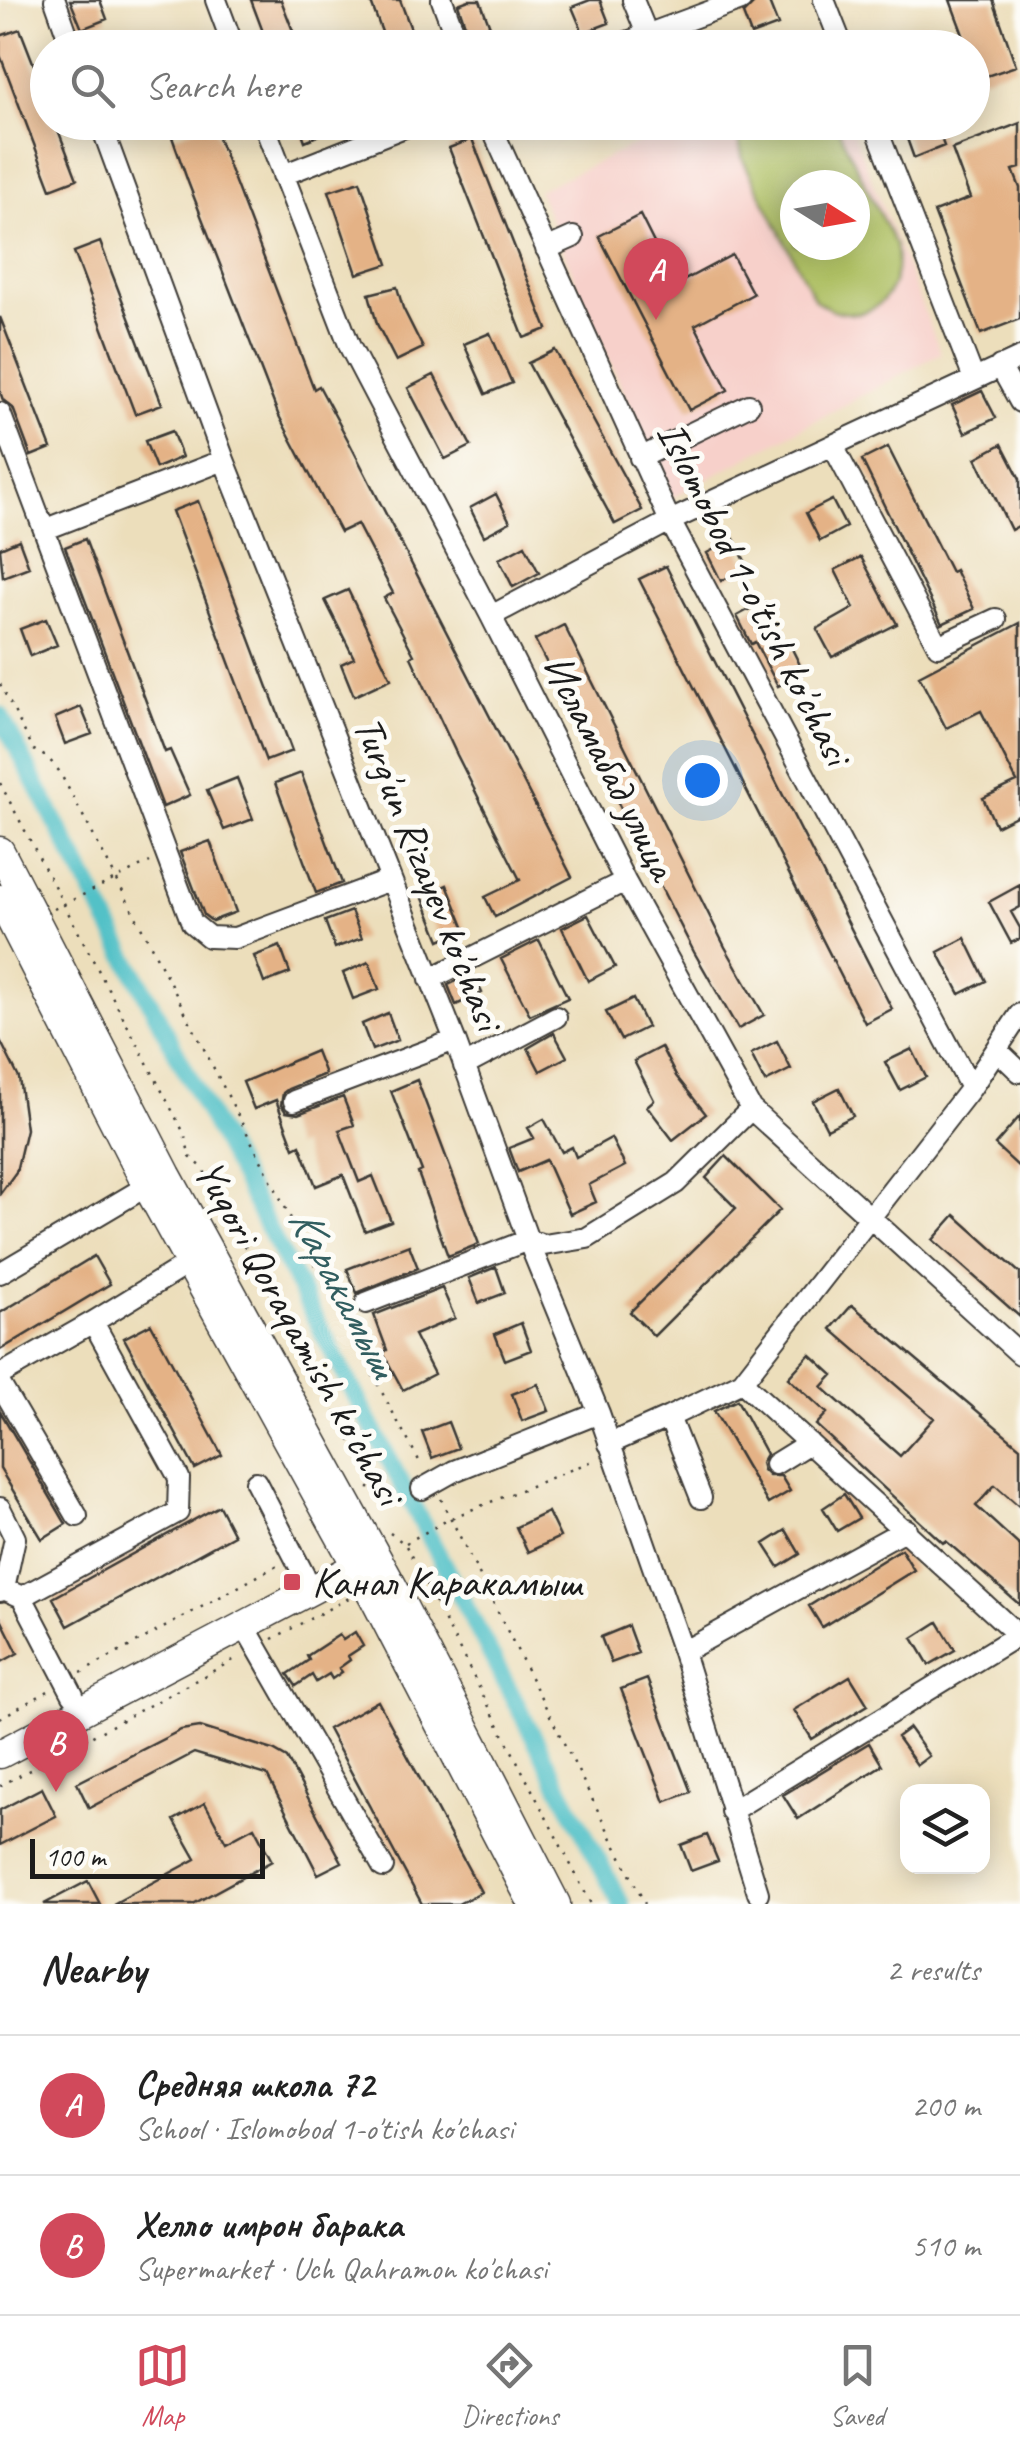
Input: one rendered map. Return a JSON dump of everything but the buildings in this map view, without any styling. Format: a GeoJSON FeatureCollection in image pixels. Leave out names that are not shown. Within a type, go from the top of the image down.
{"type":"FeatureCollection","features":[{"type":"Feature","properties":{"kind":"main road","name":"Yuqori Qoraqamish ko'chasi"},"geometry":{"type":"LineString","coordinates":[[0,851],[167,1175],[556,1904]]}},
{"type":"Feature","properties":{"kind":"main road","name":"Yuqori Qoraqamish ko'chasi"},"geometry":{"type":"LineString","coordinates":[[0,899],[189,1263],[364,1548],[533,1904]]}},
{"type":"Feature","properties":{"kind":"main road"},"geometry":{"type":"LineString","coordinates":[[0,1733],[70,1688],[299,1566],[364,1548]]}},
{"type":"Feature","properties":{"kind":"main road"},"geometry":{"type":"LineString","coordinates":[[0,1754],[250,1636],[364,1548]]}},
{"type":"Feature","properties":{"kind":"street"},"geometry":{"type":"LineString","coordinates":[[55,0],[66,30]]}},
{"type":"Feature","properties":{"kind":"street"},"geometry":{"type":"LineString","coordinates":[[216,0],[227,30]]}},
{"type":"Feature","properties":{"kind":"street"},"geometry":{"type":"LineString","coordinates":[[442,0],[453,30]]}},
{"type":"Feature","properties":{"kind":"street"},"geometry":{"type":"LineString","coordinates":[[633,0],[644,30]]}},
{"type":"Feature","properties":{"kind":"street"},"geometry":{"type":"LineString","coordinates":[[657,30],[742,0]]}},
{"type":"Feature","properties":{"kind":"street"},"geometry":{"type":"LineString","coordinates":[[824,0],[836,30]]}},
{"type":"Feature","properties":{"kind":"street","name":"Turg'un Rizayev ko'chasi"},"geometry":{"type":"LineString","coordinates":[[107,140],[224,460],[599,1413],[683,1652],[758,1893]]}},
{"type":"Feature","properties":{"kind":"street","name":"Исламабад улица"},"geometry":{"type":"LineString","coordinates":[[270,140],[350,347],[624,881],[750,1110],[1020,1354]]}},
{"type":"Feature","properties":{"kind":"street"},"geometry":{"type":"LineString","coordinates":[[283,174],[370,140]]}},
{"type":"Feature","properties":{"kind":"street","name":"Islomobod 1-o'tish ko'chasi"},"geometry":{"type":"LineString","coordinates":[[497,140],[670,521],[972,1088]]}},
{"type":"Feature","properties":{"kind":"street"},"geometry":{"type":"LineString","coordinates":[[881,140],[974,378]]}},
{"type":"Feature","properties":{"kind":"street"},"geometry":{"type":"LineString","coordinates":[[546,250],[573,237]]}},
{"type":"Feature","properties":{"kind":"street"},"geometry":{"type":"LineString","coordinates":[[491,616],[670,521],[1010,362],[1020,402]]}},
{"type":"Feature","properties":{"kind":"street"},"geometry":{"type":"LineString","coordinates":[[640,458],[750,405]]}},
{"type":"Feature","properties":{"kind":"street"},"geometry":{"type":"LineString","coordinates":[[0,413],[187,916],[202,932],[222,940],[234,938],[390,880]]}},
{"type":"Feature","properties":{"kind":"street"},"geometry":{"type":"LineString","coordinates":[[833,446],[938,646],[996,619]]}},
{"type":"Feature","properties":{"kind":"street"},"geometry":{"type":"LineString","coordinates":[[46,529],[224,460]]}},
{"type":"Feature","properties":{"kind":"street"},"geometry":{"type":"LineString","coordinates":[[430,979],[624,881]]}},
{"type":"Feature","properties":{"kind":"street"},"geometry":{"type":"LineString","coordinates":[[610,1448],[742,1382],[972,1088],[1020,1014]]}},
{"type":"Feature","properties":{"kind":"street"},"geometry":{"type":"LineString","coordinates":[[464,1066],[556,1017]]}},
{"type":"Feature","properties":{"kind":"street"},"geometry":{"type":"LineString","coordinates":[[294,1101],[455,1040]]}},
{"type":"Feature","properties":{"kind":"street"},"geometry":{"type":"LineString","coordinates":[[998,1052],[1020,1072]]}},
{"type":"Feature","properties":{"kind":"street"},"geometry":{"type":"LineString","coordinates":[[366,1303],[528,1240],[544,1246],[587,1238],[676,1183],[750,1110]]}},
{"type":"Feature","properties":{"kind":"street"},"geometry":{"type":"LineString","coordinates":[[0,1274],[147,1186]]}},
{"type":"Feature","properties":{"kind":"street"},"geometry":{"type":"LineString","coordinates":[[0,1376],[189,1263]]}},
{"type":"Feature","properties":{"kind":"street"},"geometry":{"type":"LineString","coordinates":[[9,1592],[178,1512],[179,1478],[93,1322]]}},
{"type":"Feature","properties":{"kind":"street"},"geometry":{"type":"LineString","coordinates":[[731,1811],[1018,1634],[742,1382]]}},
{"type":"Feature","properties":{"kind":"street"},"geometry":{"type":"LineString","coordinates":[[0,1384],[77,1516]]}},
{"type":"Feature","properties":{"kind":"street"},"geometry":{"type":"LineString","coordinates":[[427,1486],[506,1449],[599,1413]]}},
{"type":"Feature","properties":{"kind":"street"},"geometry":{"type":"LineString","coordinates":[[669,1417],[700,1498]]}},
{"type":"Feature","properties":{"kind":"street"},"geometry":{"type":"LineString","coordinates":[[775,1464],[809,1442]]}},
{"type":"Feature","properties":{"kind":"street"},"geometry":{"type":"LineString","coordinates":[[256,1482],[299,1566]]}},
{"type":"Feature","properties":{"kind":"street"},"geometry":{"type":"LineString","coordinates":[[0,1508],[16,1538],[9,1592],[70,1688]]}},
{"type":"Feature","properties":{"kind":"street"},"geometry":{"type":"LineString","coordinates":[[683,1652],[906,1529]]}},
{"type":"Feature","properties":{"kind":"street"},"geometry":{"type":"LineString","coordinates":[[250,1636],[384,1867]]}},
{"type":"Feature","properties":{"kind":"path"},"geometry":{"type":"LineString","coordinates":[[0,684],[34,750],[48,758],[59,772],[116,878],[427,1486],[451,1518],[645,1904]]}},
{"type":"Feature","properties":{"kind":"path"},"geometry":{"type":"LineString","coordinates":[[0,783],[184,1132],[190,1157],[202,1166],[357,1453],[370,1480],[368,1497]]}},
{"type":"Feature","properties":{"kind":"path"},"geometry":{"type":"LineString","coordinates":[[72,900],[165,855]]}},
{"type":"Feature","properties":{"kind":"path"},"geometry":{"type":"LineString","coordinates":[[364,1548],[405,1544],[451,1518],[610,1448]]}},
{"type":"Feature","properties":{"kind":"path"},"geometry":{"type":"LineString","coordinates":[[405,1544],[591,1904]]}},
{"type":"Feature","properties":{"kind":"path"},"geometry":{"type":"LineString","coordinates":[[0,1718],[70,1688],[299,1566]]}},
{"type":"Feature","properties":{"kind":"path"},"geometry":{"type":"LineString","coordinates":[[0,1786],[250,1636],[350,1597]]}},
{"type":"Feature","properties":{"kind":"shaded area"},"geometry":{"type":"Polygon","coordinates":[[[645,140],[856,140],[868,170],[780,170],[780,260],[870,260],[870,176],[941,353],[672,498],[538,190],[645,140]]]}},
{"type":"Feature","properties":{"kind":"green space"},"geometry":{"type":"Polygon","coordinates":[[[739,140],[843,140],[858,170],[780,170],[780,232],[743,160],[739,140]]]}},
{"type":"Feature","properties":{"kind":"green space"},"geometry":{"type":"Polygon","coordinates":[[[870,194],[895,245],[897,264],[887,295],[864,312],[832,310],[815,300],[794,260],[870,260],[870,194]]]}},
{"type":"Feature","properties":{"kind":"waterway","name":"Каракамыш"},"geometry":{"type":"LineString","coordinates":[[0,715],[621,1904]]}},
{"type":"Feature","properties":{"kind":"place","name":"Средняя школа 72"},"geometry":{"type":"Point","coordinates":[656,320]}},
{"type":"Feature","properties":{"kind":"place","name":"Канал Каракамыш"},"geometry":{"type":"Point","coordinates":[292,1582]}},
{"type":"Feature","properties":{"kind":"place","name":"Хелло имрон барака"},"geometry":{"type":"Point","coordinates":[56,1792]}}]}
